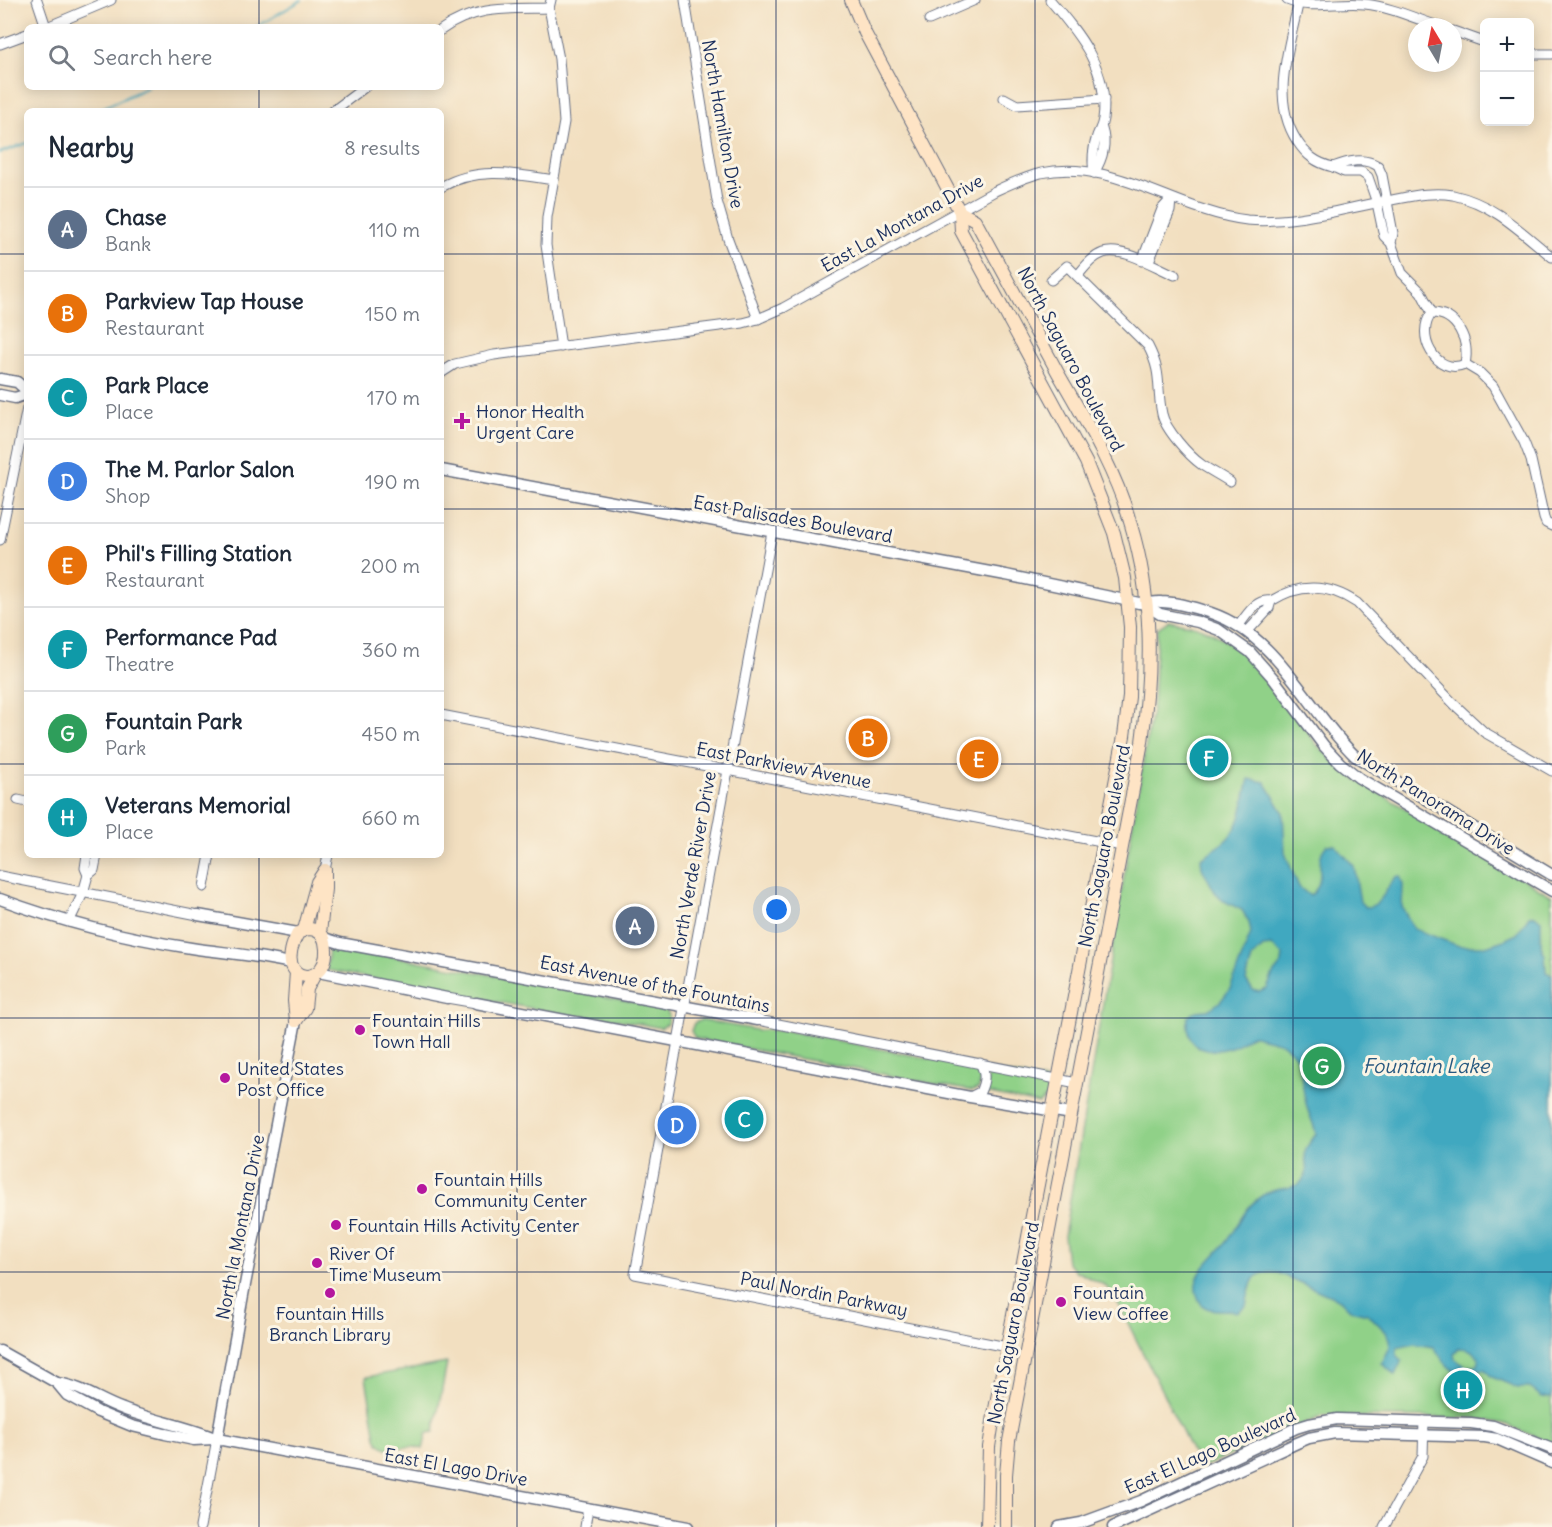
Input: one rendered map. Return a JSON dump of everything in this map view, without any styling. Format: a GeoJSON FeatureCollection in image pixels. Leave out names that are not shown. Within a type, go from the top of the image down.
{"type":"FeatureCollection","features":[{"type":"Feature","properties":{"kind":"main road","name":"North Saguaro Boulevard"},"geometry":{"type":"LineString","coordinates":[[851,0],[960,212],[961,231],[1086,462],[1103,501],[1138,603],[1150,649],[1148,701],[1007,1458],[1006,1527]]}},
{"type":"Feature","properties":{"kind":"main road","name":"North Saguaro Boulevard"},"geometry":{"type":"LineString","coordinates":[[960,212],[975,220],[1108,465],[1132,526],[1140,560],[1138,603],[1131,646],[1128,705],[989,1446],[987,1527]]}},
{"type":"Feature","properties":{"kind":"main road"},"geometry":{"type":"LineString","coordinates":[[296,1021],[291,951],[301,931],[317,882],[325,870]]}},
{"type":"Feature","properties":{"kind":"main road"},"geometry":{"type":"LineString","coordinates":[[296,1021],[304,1008],[307,989],[324,963],[326,954],[322,935],[325,870]]}},
{"type":"Feature","properties":{"kind":"main road"},"geometry":{"type":"LineString","coordinates":[[301,931],[312,929],[322,935]]}},
{"type":"Feature","properties":{"kind":"main road"},"geometry":{"type":"LineString","coordinates":[[293,967],[305,976],[316,974]]}},
{"type":"Feature","properties":{"kind":"main road"},"geometry":{"type":"LineString","coordinates":[[1007,1347],[1017,1351],[1018,1391]]}},
{"type":"Feature","properties":{"kind":"street"},"geometry":{"type":"LineString","coordinates":[[37,0],[46,24]]}},
{"type":"Feature","properties":{"kind":"street"},"geometry":{"type":"LineString","coordinates":[[54,24],[111,0]]}},
{"type":"Feature","properties":{"kind":"street","name":"North Hamilton Drive"},"geometry":{"type":"LineString","coordinates":[[685,0],[717,201],[728,239],[758,319]]}},
{"type":"Feature","properties":{"kind":"street"},"geometry":{"type":"LineString","coordinates":[[930,20],[975,0]]}},
{"type":"Feature","properties":{"kind":"street"},"geometry":{"type":"LineString","coordinates":[[1050,0],[1073,27],[1093,58],[1100,77],[1104,99],[1102,129],[1105,138],[1101,161],[1094,173]]}},
{"type":"Feature","properties":{"kind":"street"},"geometry":{"type":"LineString","coordinates":[[1287,0],[1298,5],[1365,4],[1413,18]]}},
{"type":"Feature","properties":{"kind":"street"},"geometry":{"type":"LineString","coordinates":[[444,28],[460,18],[476,12],[550,4],[559,58],[564,123],[548,218],[546,245],[561,347]]}},
{"type":"Feature","properties":{"kind":"street"},"geometry":{"type":"LineString","coordinates":[[1298,5],[1284,78],[1286,115],[1292,134],[1304,152],[1317,161],[1344,172],[1365,174],[1382,202]]}},
{"type":"Feature","properties":{"kind":"street"},"geometry":{"type":"LineString","coordinates":[[1462,34],[1480,40]]}},
{"type":"Feature","properties":{"kind":"street"},"geometry":{"type":"LineString","coordinates":[[0,44],[24,35]]}},
{"type":"Feature","properties":{"kind":"street"},"geometry":{"type":"LineString","coordinates":[[1534,54],[1552,54]]}},
{"type":"Feature","properties":{"kind":"street"},"geometry":{"type":"LineString","coordinates":[[337,108],[362,90]]}},
{"type":"Feature","properties":{"kind":"street"},"geometry":{"type":"LineString","coordinates":[[1004,98],[1017,105],[1104,99]]}},
{"type":"Feature","properties":{"kind":"street"},"geometry":{"type":"LineString","coordinates":[[1333,167],[1349,161],[1372,162],[1378,166],[1382,175],[1384,236],[1391,243],[1402,273],[1421,292],[1432,313]]}},
{"type":"Feature","properties":{"kind":"street"},"geometry":{"type":"LineString","coordinates":[[1365,174],[1372,162]]}},
{"type":"Feature","properties":{"kind":"street","name":"East La Montana Drive"},"geometry":{"type":"LineString","coordinates":[[444,371],[455,364],[470,360],[699,330],[758,319],[783,308],[1005,186],[1042,173],[1073,171],[1113,177],[1227,217],[1259,221],[1316,215],[1413,195],[1438,193],[1465,198],[1495,211],[1552,257]]}},
{"type":"Feature","properties":{"kind":"street"},"geometry":{"type":"LineString","coordinates":[[444,185],[458,178],[486,173],[507,173],[554,180]]}},
{"type":"Feature","properties":{"kind":"street"},"geometry":{"type":"LineString","coordinates":[[1145,262],[1162,209],[1172,199]]}},
{"type":"Feature","properties":{"kind":"street"},"geometry":{"type":"LineString","coordinates":[[1078,275],[1094,258],[1103,253],[1114,252],[1175,275]]}},
{"type":"Feature","properties":{"kind":"street"},"geometry":{"type":"LineString","coordinates":[[1051,280],[1067,266],[1148,346],[1156,361],[1162,415],[1167,428],[1200,464],[1230,482]]}},
{"type":"Feature","properties":{"kind":"street"},"geometry":{"type":"LineString","coordinates":[[1432,313],[1426,320],[1424,332],[1433,355],[1448,366],[1458,367],[1465,364]]}},
{"type":"Feature","properties":{"kind":"street"},"geometry":{"type":"LineString","coordinates":[[1432,313],[1449,318],[1461,332],[1467,347],[1465,364]]}},
{"type":"Feature","properties":{"kind":"street"},"geometry":{"type":"LineString","coordinates":[[1465,364],[1490,381],[1500,396],[1528,452],[1544,518],[1546,523],[1552,526]]}},
{"type":"Feature","properties":{"kind":"street"},"geometry":{"type":"LineString","coordinates":[[0,379],[17,382],[24,389]]}},
{"type":"Feature","properties":{"kind":"street"},"geometry":{"type":"LineString","coordinates":[[0,395],[15,398],[24,394]]}},
{"type":"Feature","properties":{"kind":"street"},"geometry":{"type":"LineString","coordinates":[[0,540],[24,423]]}},
{"type":"Feature","properties":{"kind":"street","name":"East Palisades Boulevard"},"geometry":{"type":"LineString","coordinates":[[444,472],[1006,575],[1138,603]]}},
{"type":"Feature","properties":{"kind":"street","name":"North Verde River Drive"},"geometry":{"type":"LineString","coordinates":[[635,1274],[772,532]]}},
{"type":"Feature","properties":{"kind":"street"},"geometry":{"type":"LineString","coordinates":[[1243,629],[1269,608],[1271,601],[1290,591],[1314,587],[1335,590],[1357,603],[1484,732],[1552,771]]}},
{"type":"Feature","properties":{"kind":"street","name":"North Panorama Drive"},"geometry":{"type":"LineString","coordinates":[[1138,603],[1161,601],[1186,606],[1210,613],[1243,629],[1269,651],[1335,735],[1355,756],[1552,875]]}},
{"type":"Feature","properties":{"kind":"street","name":"North Panorama Drive"},"geometry":{"type":"LineString","coordinates":[[1138,603],[1160,614],[1198,622],[1219,630],[1241,645],[1273,678],[1319,740],[1340,763],[1359,778],[1552,891]]}},
{"type":"Feature","properties":{"kind":"street","name":"East Parkview Avenue"},"geometry":{"type":"LineString","coordinates":[[444,717],[1122,846]]}},
{"type":"Feature","properties":{"kind":"street"},"geometry":{"type":"LineString","coordinates":[[87,858],[85,868],[88,875]]}},
{"type":"Feature","properties":{"kind":"street"},"geometry":{"type":"LineString","coordinates":[[69,922],[83,893],[88,875],[94,870],[96,858]]}},
{"type":"Feature","properties":{"kind":"street"},"geometry":{"type":"LineString","coordinates":[[204,887],[209,858]]}},
{"type":"Feature","properties":{"kind":"street"},"geometry":{"type":"LineString","coordinates":[[325,870],[327,858]]}},
{"type":"Feature","properties":{"kind":"street"},"geometry":{"type":"LineString","coordinates":[[0,876],[198,915],[301,931]]}},
{"type":"Feature","properties":{"kind":"street"},"geometry":{"type":"LineString","coordinates":[[0,899],[95,930],[192,948],[255,955],[293,967]]}},
{"type":"Feature","properties":{"kind":"street","name":"East Avenue of the Fountains"},"geometry":{"type":"LineString","coordinates":[[322,935],[340,943],[758,1020],[1077,1083]]}},
{"type":"Feature","properties":{"kind":"street"},"geometry":{"type":"LineString","coordinates":[[316,974],[678,1040],[970,1097],[1072,1114]]}},
{"type":"Feature","properties":{"kind":"street","name":"North la Montana Drive"},"geometry":{"type":"LineString","coordinates":[[217,1439],[296,1021]]}},
{"type":"Feature","properties":{"kind":"street"},"geometry":{"type":"LineString","coordinates":[[970,1097],[980,1092],[984,1084],[986,1075],[980,1063]]}},
{"type":"Feature","properties":{"kind":"street","name":"Paul Nordin Parkway"},"geometry":{"type":"LineString","coordinates":[[635,1274],[1007,1347]]}},
{"type":"Feature","properties":{"kind":"street","name":"East El Lago Drive"},"geometry":{"type":"LineString","coordinates":[[0,1351],[57,1383],[72,1385],[120,1408],[194,1429],[217,1439],[688,1527]]}},
{"type":"Feature","properties":{"kind":"street","name":"East El Lago Boulevard"},"geometry":{"type":"LineString","coordinates":[[1059,1527],[1081,1523],[1114,1512],[1309,1424],[1337,1419],[1471,1423],[1493,1426],[1552,1449]]}},
{"type":"Feature","properties":{"kind":"street"},"geometry":{"type":"LineString","coordinates":[[1384,1527],[1423,1456],[1424,1421]]}},
{"type":"Feature","properties":{"kind":"street","name":"East El Lago Boulevard"},"geometry":{"type":"LineString","coordinates":[[1113,1527],[1309,1438],[1335,1433],[1424,1434],[1497,1439],[1552,1463]]}},
{"type":"Feature","properties":{"kind":"street"},"geometry":{"type":"LineString","coordinates":[[200,1527],[217,1439]]}},
{"type":"Feature","properties":{"kind":"street"},"geometry":{"type":"LineString","coordinates":[[1214,1467],[1220,1478]]}},
{"type":"Feature","properties":{"kind":"street"},"geometry":{"type":"LineString","coordinates":[[585,1527],[588,1508]]}},
{"type":"Feature","properties":{"kind":"green space"},"geometry":{"type":"Polygon","coordinates":[[[1168,621],[1191,625],[1211,632],[1240,649],[1255,662],[1293,709],[1316,744],[1351,776],[1552,896],[1552,1444],[1506,1424],[1474,1418],[1323,1416],[1200,1468],[1113,1293],[1067,1263],[1064,1236],[1153,703],[1157,634],[1158,628],[1168,621]]]}},
{"type":"Feature","properties":{"kind":"green space"},"geometry":{"type":"Polygon","coordinates":[[[330,943],[665,1008],[669,1015],[668,1023],[661,1028],[603,1017],[573,1016],[326,970],[330,943]]]}},
{"type":"Feature","properties":{"kind":"green space"},"geometry":{"type":"Polygon","coordinates":[[[701,1020],[757,1030],[788,1031],[977,1068],[981,1070],[979,1089],[972,1091],[702,1040],[695,1038],[691,1031],[694,1023],[701,1020]]]}},
{"type":"Feature","properties":{"kind":"green space"},"geometry":{"type":"Polygon","coordinates":[[[989,1070],[1045,1081],[1049,1089],[1047,1097],[1039,1104],[985,1093],[989,1070]]]}},
{"type":"Feature","properties":{"kind":"green space"},"geometry":{"type":"Polygon","coordinates":[[[447,1363],[434,1432],[427,1433],[423,1449],[382,1446],[376,1438],[366,1377],[447,1363]]]}},
{"type":"Feature","properties":{"kind":"water","name":"Fountain Lake"},"geometry":{"type":"Polygon","coordinates":[[[1249,779],[1265,782],[1283,812],[1285,853],[1299,887],[1310,896],[1319,884],[1323,851],[1327,845],[1335,845],[1354,866],[1360,902],[1365,907],[1376,904],[1392,881],[1400,876],[1403,885],[1402,907],[1414,929],[1459,946],[1486,946],[1517,934],[1529,916],[1535,915],[1541,920],[1541,946],[1545,955],[1546,972],[1552,975],[1552,1398],[1542,1397],[1530,1388],[1518,1388],[1492,1377],[1484,1369],[1466,1373],[1454,1371],[1444,1362],[1434,1347],[1414,1344],[1397,1348],[1397,1355],[1402,1360],[1395,1375],[1382,1363],[1390,1347],[1390,1339],[1368,1314],[1350,1310],[1340,1300],[1278,1273],[1257,1276],[1251,1285],[1246,1306],[1237,1312],[1209,1309],[1199,1300],[1196,1292],[1197,1279],[1228,1240],[1251,1205],[1265,1194],[1296,1185],[1304,1179],[1307,1170],[1306,1149],[1316,1134],[1307,1107],[1298,1063],[1290,1049],[1281,1043],[1252,1035],[1236,1045],[1221,1050],[1205,1049],[1193,1042],[1188,1027],[1188,1017],[1196,1011],[1208,1010],[1220,1002],[1230,989],[1251,933],[1249,922],[1242,910],[1224,901],[1215,892],[1202,868],[1201,858],[1232,834],[1240,816],[1249,779]],[[1272,946],[1263,947],[1252,958],[1246,981],[1253,990],[1259,992],[1267,989],[1273,974],[1282,963],[1283,955],[1272,946]],[[1459,1348],[1454,1354],[1455,1359],[1467,1367],[1478,1364],[1479,1358],[1475,1353],[1459,1348]]]}},
{"type":"Feature","properties":{"kind":"waterway"},"geometry":{"type":"LineString","coordinates":[[261,24],[302,0]]}},
{"type":"Feature","properties":{"kind":"waterway"},"geometry":{"type":"LineString","coordinates":[[102,108],[142,90]]}},
{"type":"Feature","properties":{"kind":"waterway"},"geometry":{"type":"LineString","coordinates":[[0,153],[24,144]]}},
{"type":"Feature","properties":{"kind":"place","name":"Honor Health Urgent Care"},"geometry":{"type":"Point","coordinates":[462,421]}},
{"type":"Feature","properties":{"kind":"place","name":"Parkview Tap House"},"geometry":{"type":"Point","coordinates":[868,738]}},
{"type":"Feature","properties":{"kind":"place","name":"Performance Pad"},"geometry":{"type":"Point","coordinates":[1209,758]}},
{"type":"Feature","properties":{"kind":"place","name":"Phil's Filling Station"},"geometry":{"type":"Point","coordinates":[979,759]}},
{"type":"Feature","properties":{"kind":"place","name":"Chase"},"geometry":{"type":"Point","coordinates":[635,926]}},
{"type":"Feature","properties":{"kind":"place","name":"Fountain Hills Town Hall"},"geometry":{"type":"Point","coordinates":[360,1030]}},
{"type":"Feature","properties":{"kind":"place","name":"Fountain Park"},"geometry":{"type":"Point","coordinates":[1322,1066]}},
{"type":"Feature","properties":{"kind":"place","name":"United States Post Office"},"geometry":{"type":"Point","coordinates":[225,1078]}},
{"type":"Feature","properties":{"kind":"place","name":"Park Place"},"geometry":{"type":"Point","coordinates":[744,1119]}},
{"type":"Feature","properties":{"kind":"place","name":"The M. Parlor Salon"},"geometry":{"type":"Point","coordinates":[677,1125]}},
{"type":"Feature","properties":{"kind":"place","name":"Fountain Hills Community Center"},"geometry":{"type":"Point","coordinates":[422,1189]}},
{"type":"Feature","properties":{"kind":"place","name":"Fountain Hills Activity Center"},"geometry":{"type":"Point","coordinates":[336,1225]}},
{"type":"Feature","properties":{"kind":"place","name":"River Of Time Museum"},"geometry":{"type":"Point","coordinates":[317,1263]}},
{"type":"Feature","properties":{"kind":"place","name":"Fountain Hills Branch Library"},"geometry":{"type":"Point","coordinates":[330,1293]}},
{"type":"Feature","properties":{"kind":"place","name":"Fountain View Coffee"},"geometry":{"type":"Point","coordinates":[1061,1302]}},
{"type":"Feature","properties":{"kind":"place","name":"Veterans Memorial"},"geometry":{"type":"Point","coordinates":[1463,1390]}}]}
